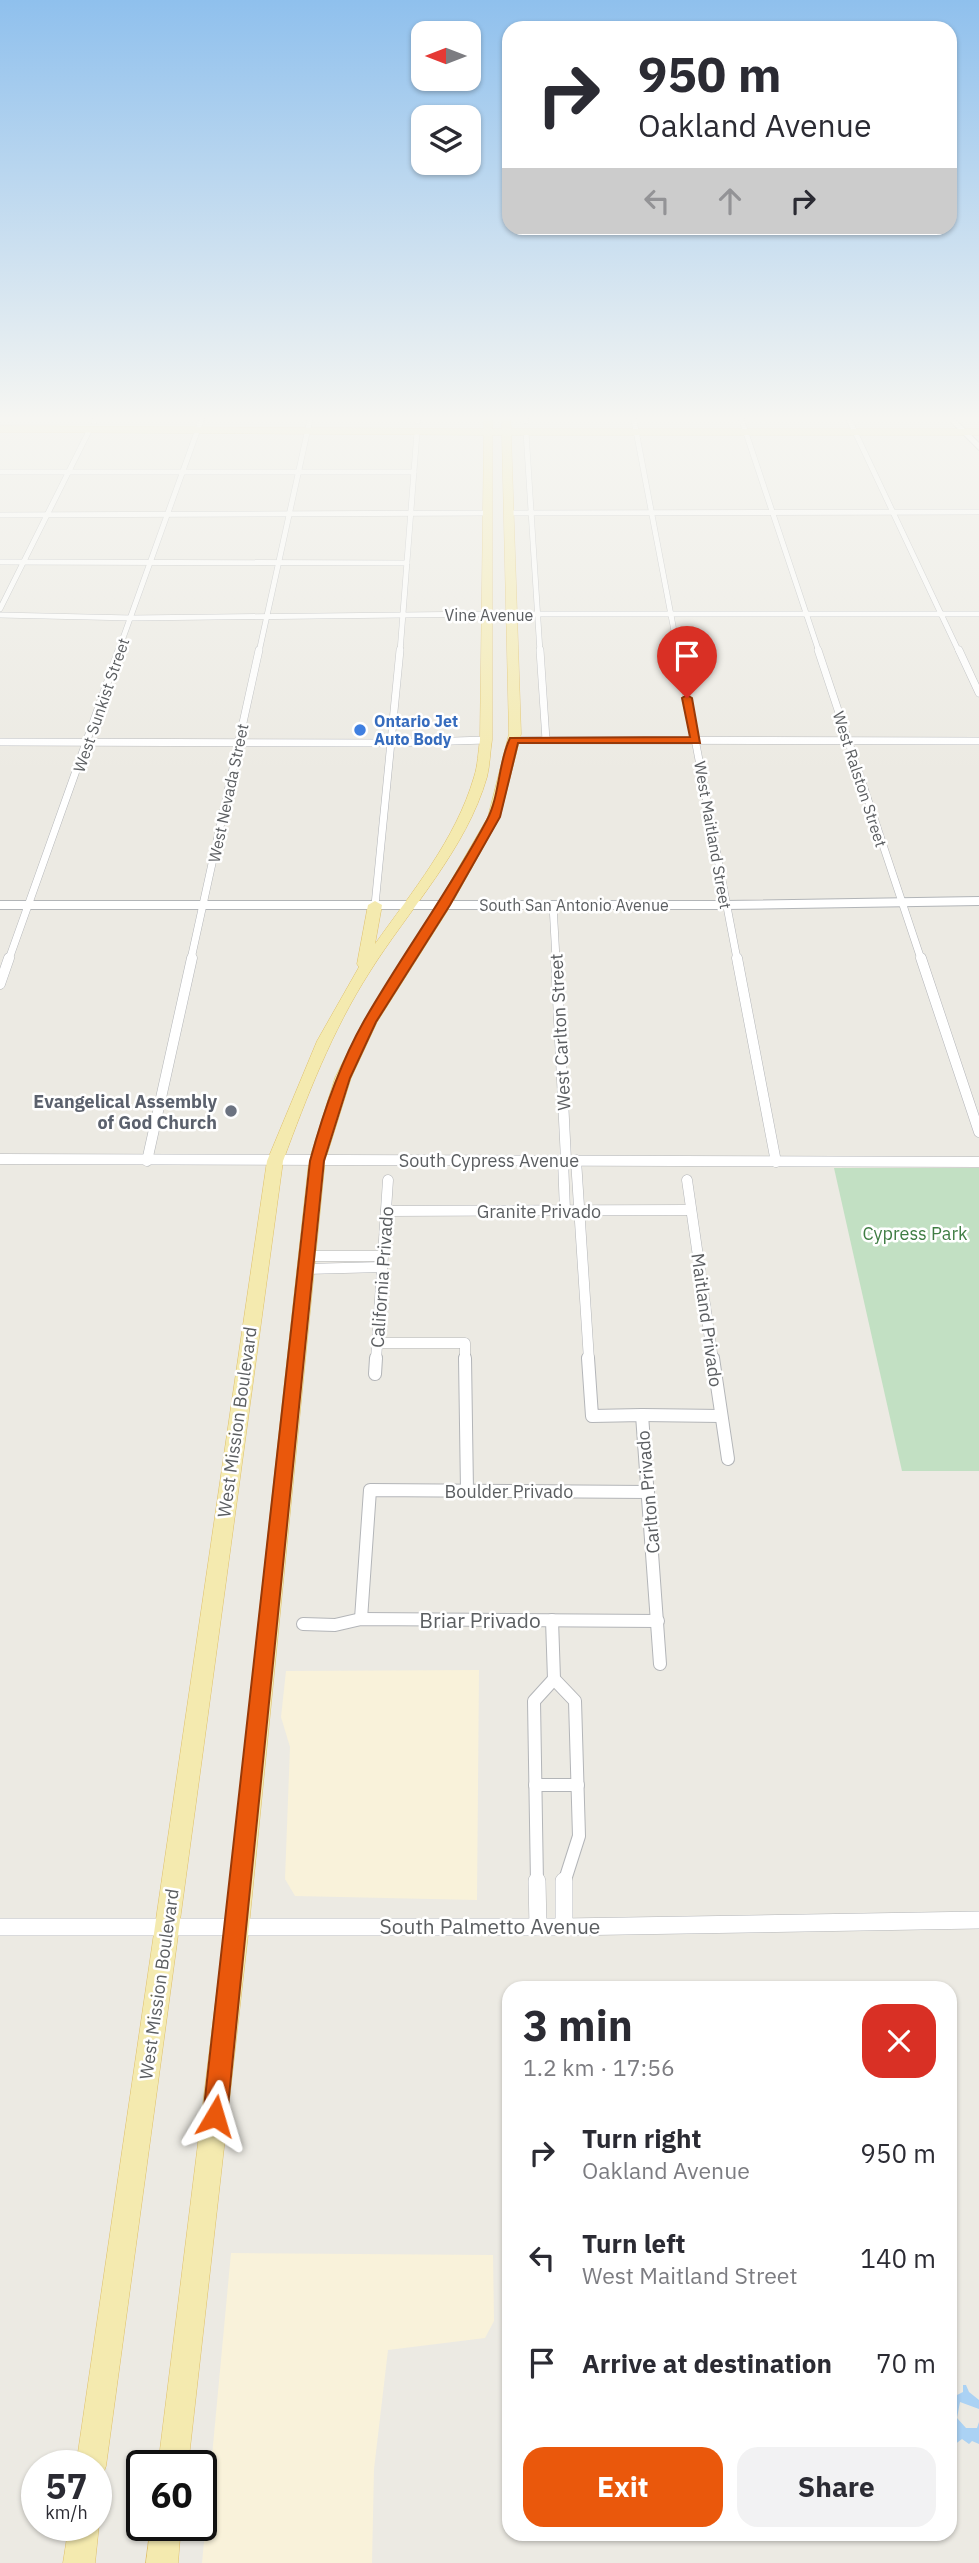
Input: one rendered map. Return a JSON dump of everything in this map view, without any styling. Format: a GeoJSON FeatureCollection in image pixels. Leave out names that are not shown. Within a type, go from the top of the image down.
{"type":"FeatureCollection","features":[{"type":"Feature","properties":{"kind":"main road","name":"West Mission Boulevard"},"geometry":{"type":"LineString","coordinates":[[94,2450],[275,1161],[297,1100],[326,1037],[363,972],[452,841],[480,781],[486,740],[488,535]]}},
{"type":"Feature","properties":{"kind":"main road"},"geometry":{"type":"LineString","coordinates":[[175,2450],[237,1926],[317,1161],[343,1078],[370,1022],[444,905],[494,817],[514,740],[510,535]]}},
{"type":"Feature","properties":{"kind":"main road"},"geometry":{"type":"LineString","coordinates":[[363,972],[375,905]]}},
{"type":"Feature","properties":{"kind":"main road"},"geometry":{"type":"LineString","coordinates":[[79,2563],[82,2541]]}},
{"type":"Feature","properties":{"kind":"main road"},"geometry":{"type":"LineString","coordinates":[[162,2563],[164,2541]]}},
{"type":"Feature","properties":{"kind":"street"},"geometry":{"type":"LineString","coordinates":[[0,609],[37,535]]}},
{"type":"Feature","properties":{"kind":"street","name":"West Sunkist Street"},"geometry":{"type":"LineString","coordinates":[[0,984],[161,535]]}},
{"type":"Feature","properties":{"kind":"street","name":"West Nevada Street"},"geometry":{"type":"LineString","coordinates":[[148,1161],[285,535]]}},
{"type":"Feature","properties":{"kind":"street"},"geometry":{"type":"LineString","coordinates":[[375,905],[409,535]]}},
{"type":"Feature","properties":{"kind":"street"},"geometry":{"type":"LineString","coordinates":[[531,535],[546,740]]}},
{"type":"Feature","properties":{"kind":"street","name":"West Maitland Street"},"geometry":{"type":"LineString","coordinates":[[656,535],[776,1162]]}},
{"type":"Feature","properties":{"kind":"street","name":"West Ralston Street"},"geometry":{"type":"LineString","coordinates":[[779,535],[979,1132]]}},
{"type":"Feature","properties":{"kind":"street"},"geometry":{"type":"LineString","coordinates":[[903,535],[979,694]]}},
{"type":"Feature","properties":{"kind":"street"},"geometry":{"type":"LineString","coordinates":[[0,562],[407,563]]}},
{"type":"Feature","properties":{"kind":"street","name":"Vine Avenue"},"geometry":{"type":"LineString","coordinates":[[0,615],[132,618],[488,614],[979,614]]}},
{"type":"Feature","properties":{"kind":"street"},"geometry":{"type":"LineString","coordinates":[[0,742],[391,743],[486,740]]}},
{"type":"Feature","properties":{"kind":"street"},"geometry":{"type":"LineString","coordinates":[[514,740],[979,741]]}},
{"type":"Feature","properties":{"kind":"street","name":"South San Antonio Avenue"},"geometry":{"type":"LineString","coordinates":[[0,905],[725,905],[979,901]]}},
{"type":"Feature","properties":{"kind":"street","name":"West Carlton Street"},"geometry":{"type":"LineString","coordinates":[[553,905],[568,1160]]}},
{"type":"Feature","properties":{"kind":"street","name":"South Cypress Avenue"},"geometry":{"type":"LineString","coordinates":[[0,1159],[979,1162]]}},
{"type":"Feature","properties":{"kind":"street"},"geometry":{"type":"LineString","coordinates":[[565,1211],[568,1160]]}},
{"type":"Feature","properties":{"kind":"street","name":"Carlton Privado"},"geometry":{"type":"LineString","coordinates":[[568,1160],[579,1211],[592,1416],[642,1415],[660,1664]]}},
{"type":"Feature","properties":{"kind":"street","name":"California Privado"},"geometry":{"type":"LineString","coordinates":[[375,1374],[388,1180]]}},
{"type":"Feature","properties":{"kind":"street","name":"Maitland Privado"},"geometry":{"type":"LineString","coordinates":[[687,1180],[727,1459]]}},
{"type":"Feature","properties":{"kind":"street","name":"Granite Privado"},"geometry":{"type":"LineString","coordinates":[[386,1211],[691,1210]]}},
{"type":"Feature","properties":{"kind":"street"},"geometry":{"type":"LineString","coordinates":[[306,1262],[382,1262]]}},
{"type":"Feature","properties":{"kind":"street"},"geometry":{"type":"LineString","coordinates":[[377,1343],[465,1343],[467,1491]]}},
{"type":"Feature","properties":{"kind":"street"},"geometry":{"type":"LineString","coordinates":[[642,1415],[721,1416]]}},
{"type":"Feature","properties":{"kind":"street","name":"Boulder Privado"},"geometry":{"type":"LineString","coordinates":[[361,1619],[370,1490],[648,1492]]}},
{"type":"Feature","properties":{"kind":"street","name":"Briar Privado"},"geometry":{"type":"LineString","coordinates":[[303,1624],[335,1625],[361,1619],[658,1621]]}},
{"type":"Feature","properties":{"kind":"street"},"geometry":{"type":"LineString","coordinates":[[552,1620],[554,1679],[575,1701],[579,1836],[564,1878],[564,1927]]}},
{"type":"Feature","properties":{"kind":"street"},"geometry":{"type":"LineString","coordinates":[[538,1927],[534,1701],[554,1679]]}},
{"type":"Feature","properties":{"kind":"street"},"geometry":{"type":"LineString","coordinates":[[535,1785],[578,1785]]}},
{"type":"Feature","properties":{"kind":"street","name":"South Palmetto Avenue"},"geometry":{"type":"LineString","coordinates":[[0,1927],[564,1927],[979,1920]]}},
{"type":"Feature","properties":{"kind":"shaded area"},"geometry":{"type":"Polygon","coordinates":[[[479,1670],[477,1900],[295,1896],[285,1879],[290,1747],[281,1717],[286,1671],[479,1670]]]}},
{"type":"Feature","properties":{"kind":"shaded area"},"geometry":{"type":"Polygon","coordinates":[[[231,2253],[493,2255],[494,2321],[485,2338],[388,2350],[374,2469],[372,2563],[202,2563],[204,2541],[217,2541],[217,2450],[213,2450],[231,2253]]]}},
{"type":"Feature","properties":{"kind":"green space","name":"Cypress Park"},"geometry":{"type":"Polygon","coordinates":[[[834,1168],[979,1168],[979,1471],[902,1471],[834,1168]]]}},
{"type":"Feature","properties":{"kind":"water"},"geometry":{"type":"Polygon","coordinates":[[[963,2385],[966,2385],[969,2392],[979,2400],[979,2409],[960,2402],[957,2418],[957,2395],[963,2392],[963,2385]]]}},
{"type":"Feature","properties":{"kind":"water"},"geometry":{"type":"Polygon","coordinates":[[[957,2418],[966,2428],[977,2428],[979,2422],[979,2444],[972,2441],[969,2444],[962,2439],[957,2443],[957,2418]]]}},
{"type":"Feature","properties":{"kind":"place","name":"Ontario Jet Auto Body"},"geometry":{"type":"Point","coordinates":[360,730]}},
{"type":"Feature","properties":{"kind":"place","name":"Evangelical Assembly of God Church"},"geometry":{"type":"Point","coordinates":[231,1111]}},
{"type":"Feature","properties":{"kind":"route"},"geometry":{"type":"LineString","coordinates":[[215,2116],[317,1161],[327,1123],[343,1078],[370,1022],[444,905],[494,817],[514,740],[696,740],[687,698]]}}]}
